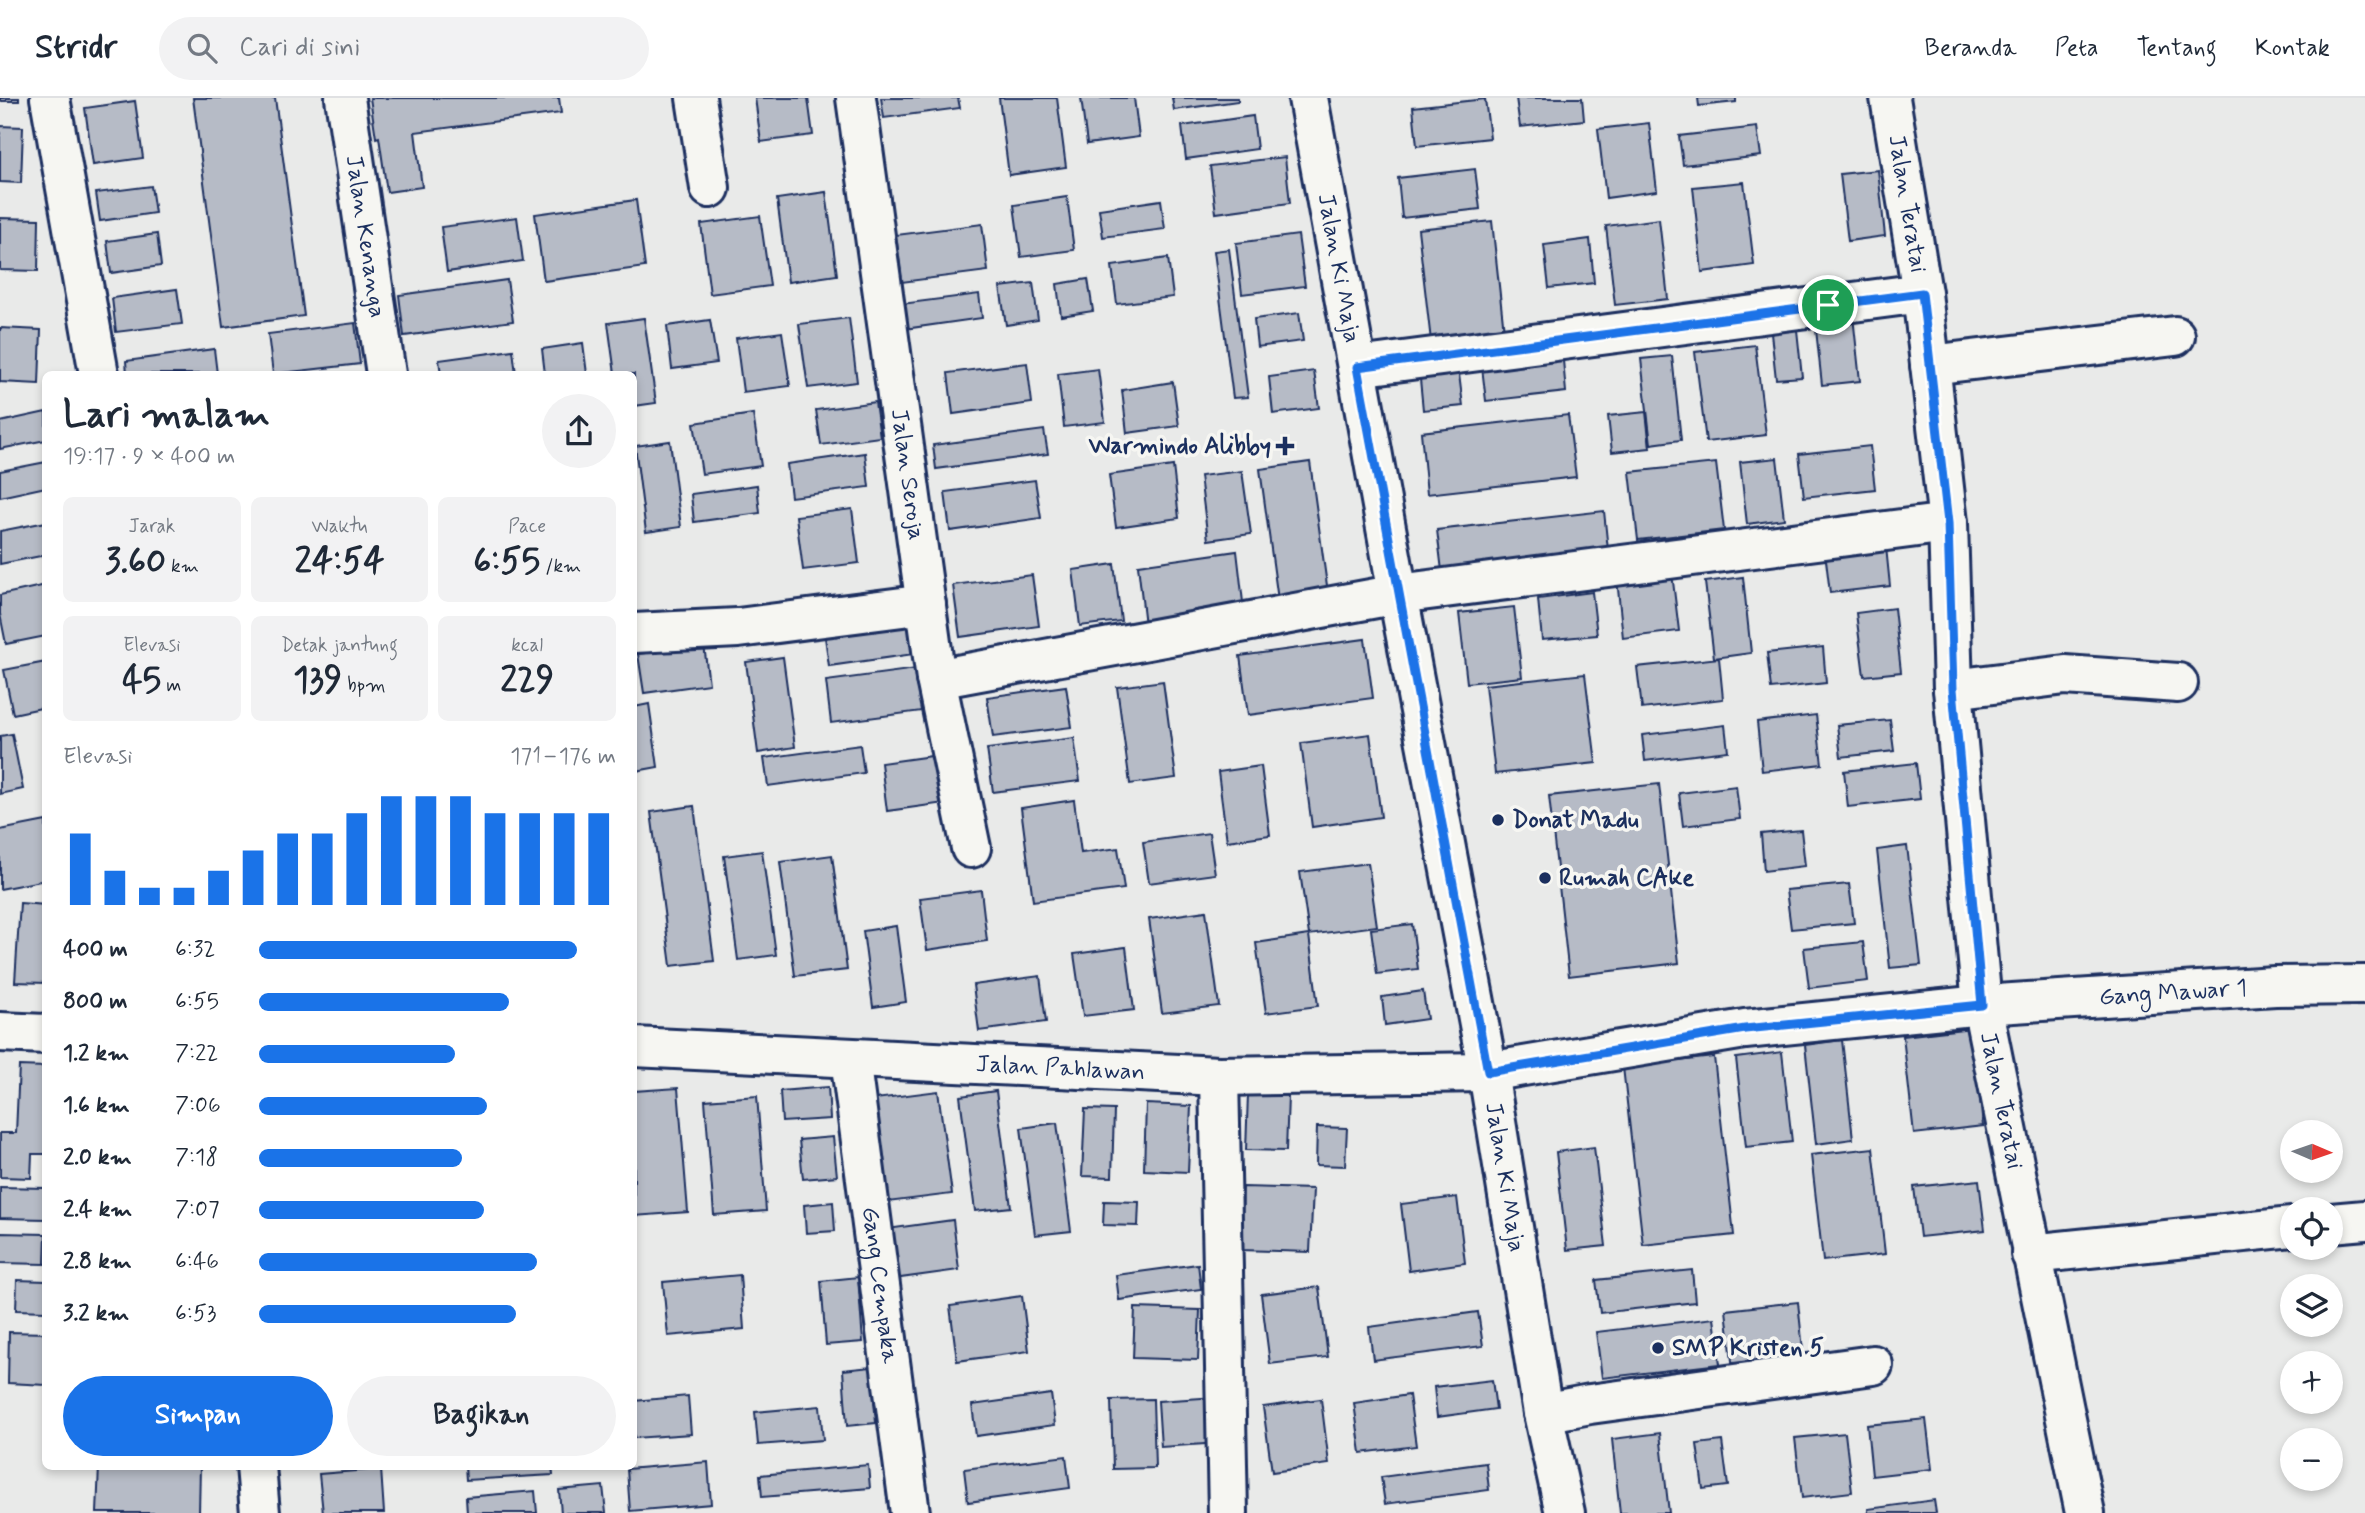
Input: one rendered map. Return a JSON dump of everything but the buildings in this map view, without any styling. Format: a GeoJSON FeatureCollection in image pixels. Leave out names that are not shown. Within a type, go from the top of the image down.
{"type":"FeatureCollection","features":[{"type":"Feature","properties":{"kind":"street"},"geometry":{"type":"LineString","coordinates":[[50,98],[98,371]]}},
{"type":"Feature","properties":{"kind":"street","name":"Jalan Kenanga"},"geometry":{"type":"LineString","coordinates":[[345,98],[386,371]]}},
{"type":"Feature","properties":{"kind":"street"},"geometry":{"type":"LineString","coordinates":[[696,98],[710,188]]}},
{"type":"Feature","properties":{"kind":"street","name":"Jalan Seroja"},"geometry":{"type":"LineString","coordinates":[[856,98],[936,679],[971,848]]}},
{"type":"Feature","properties":{"kind":"street","name":"Jalan Ki Maja"},"geometry":{"type":"LineString","coordinates":[[1308,98],[1488,1072],[1543,1413],[1565,1513]]}},
{"type":"Feature","properties":{"kind":"street","name":"Jalan Teratai"},"geometry":{"type":"LineString","coordinates":[[1890,98],[1922,293],[1948,523],[1953,689],[1982,1005],[2085,1513]]}},
{"type":"Feature","properties":{"kind":"street"},"geometry":{"type":"LineString","coordinates":[[1357,367],[1922,293]]}},
{"type":"Feature","properties":{"kind":"street"},"geometry":{"type":"LineString","coordinates":[[1930,365],[2175,336]]}},
{"type":"Feature","properties":{"kind":"street"},"geometry":{"type":"LineString","coordinates":[[936,679],[1398,594],[1948,523]]}},
{"type":"Feature","properties":{"kind":"street"},"geometry":{"type":"LineString","coordinates":[[637,633],[738,628],[926,604]]}},
{"type":"Feature","properties":{"kind":"street"},"geometry":{"type":"LineString","coordinates":[[1953,689],[2065,674],[2178,683]]}},
{"type":"Feature","properties":{"kind":"street","name":"Gang Mawar 1"},"geometry":{"type":"LineString","coordinates":[[1488,1072],[1745,1029],[1982,1005],[2275,986],[2365,985]]}},
{"type":"Feature","properties":{"kind":"street"},"geometry":{"type":"LineString","coordinates":[[0,1032],[42,1034]]}},
{"type":"Feature","properties":{"kind":"street","name":"Jalan Pahlawan"},"geometry":{"type":"LineString","coordinates":[[637,1047],[1219,1076],[1488,1072]]}},
{"type":"Feature","properties":{"kind":"street","name":"Gang Cempaka"},"geometry":{"type":"LineString","coordinates":[[850,1058],[910,1513]]}},
{"type":"Feature","properties":{"kind":"street"},"geometry":{"type":"LineString","coordinates":[[1219,1076],[1228,1513]]}},
{"type":"Feature","properties":{"kind":"street"},"geometry":{"type":"LineString","coordinates":[[2343,1222],[2365,1220]]}},
{"type":"Feature","properties":{"kind":"street"},"geometry":{"type":"LineString","coordinates":[[2031,1254],[2280,1228]]}},
{"type":"Feature","properties":{"kind":"street"},"geometry":{"type":"LineString","coordinates":[[1543,1413],[1590,1404],[1873,1366]]}},
{"type":"Feature","properties":{"kind":"street"},"geometry":{"type":"LineString","coordinates":[[256,1470],[260,1513]]}},
{"type":"Feature","properties":{"kind":"place","name":"Warmindo Alibby"},"geometry":{"type":"Point","coordinates":[1285,446]}},
{"type":"Feature","properties":{"kind":"place","name":"Donat Madu"},"geometry":{"type":"Point","coordinates":[1498,820]}},
{"type":"Feature","properties":{"kind":"place","name":"Rumah CAke"},"geometry":{"type":"Point","coordinates":[1545,878]}},
{"type":"Feature","properties":{"kind":"place","name":"SMP Kristen 5"},"geometry":{"type":"Point","coordinates":[1658,1348]}},
{"type":"Feature","properties":{"kind":"route"},"geometry":{"type":"LineString","coordinates":[[1922,293],[1948,523],[1953,689],[1982,1005],[1745,1029],[1488,1072],[1357,367],[1828,305],[1922,293]]}}]}
